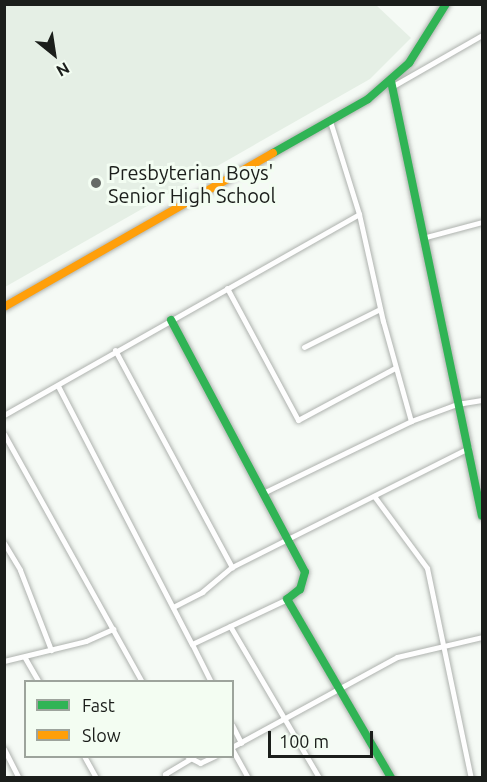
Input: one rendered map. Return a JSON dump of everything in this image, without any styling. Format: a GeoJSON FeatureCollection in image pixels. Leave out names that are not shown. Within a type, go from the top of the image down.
{"type":"FeatureCollection","features":[{"type":"Feature","properties":{"kind":"street"},"geometry":{"type":"LineString","coordinates":[[392,84],[409,63],[446,4]]}},
{"type":"Feature","properties":{"kind":"street"},"geometry":{"type":"LineString","coordinates":[[4,307],[483,34]]}},
{"type":"Feature","properties":{"kind":"street"},"geometry":{"type":"LineString","coordinates":[[392,84],[426,237],[457,404],[483,516]]}},
{"type":"Feature","properties":{"kind":"street"},"geometry":{"type":"LineString","coordinates":[[330,121],[359,214],[380,309],[411,421]]}},
{"type":"Feature","properties":{"kind":"street"},"geometry":{"type":"LineString","coordinates":[[4,415],[58,386],[115,350],[359,214]]}},
{"type":"Feature","properties":{"kind":"street"},"geometry":{"type":"LineString","coordinates":[[426,237],[483,222]]}},
{"type":"Feature","properties":{"kind":"street"},"geometry":{"type":"LineString","coordinates":[[227,288],[298,420],[395,368]]}},
{"type":"Feature","properties":{"kind":"street"},"geometry":{"type":"LineString","coordinates":[[304,347],[380,309]]}},
{"type":"Feature","properties":{"kind":"street"},"geometry":{"type":"LineString","coordinates":[[171,320],[291,538],[305,572],[300,589],[287,599],[192,644]]}},
{"type":"Feature","properties":{"kind":"street"},"geometry":{"type":"LineString","coordinates":[[115,350],[232,567]]}},
{"type":"Feature","properties":{"kind":"street"},"geometry":{"type":"LineString","coordinates":[[58,386],[210,680]]}},
{"type":"Feature","properties":{"kind":"street"},"geometry":{"type":"LineString","coordinates":[[265,492],[411,421],[457,404],[483,400]]}},
{"type":"Feature","properties":{"kind":"street"},"geometry":{"type":"LineString","coordinates":[[4,434],[141,680]]}},
{"type":"Feature","properties":{"kind":"street"},"geometry":{"type":"LineString","coordinates":[[173,607],[202,592],[232,567],[469,448]]}},
{"type":"Feature","properties":{"kind":"street"},"geometry":{"type":"LineString","coordinates":[[374,496],[427,568],[442,648],[471,777]]}},
{"type":"Feature","properties":{"kind":"street"},"geometry":{"type":"LineString","coordinates":[[4,543],[20,570],[51,650]]}},
{"type":"Feature","properties":{"kind":"street"},"geometry":{"type":"LineString","coordinates":[[287,599],[340,686],[391,777]]}},
{"type":"Feature","properties":{"kind":"street"},"geometry":{"type":"LineString","coordinates":[[230,626],[282,718],[319,777]]}},
{"type":"Feature","properties":{"kind":"street"},"geometry":{"type":"LineString","coordinates":[[4,661],[25,658],[87,641],[112,629]]}},
{"type":"Feature","properties":{"kind":"street"},"geometry":{"type":"LineString","coordinates":[[234,747],[340,686],[397,657],[483,637]]}},
{"type":"Feature","properties":{"kind":"street"},"geometry":{"type":"LineString","coordinates":[[25,658],[38,680]]}},
{"type":"Feature","properties":{"kind":"street"},"geometry":{"type":"LineString","coordinates":[[234,729],[241,743]]}},
{"type":"Feature","properties":{"kind":"street"},"geometry":{"type":"LineString","coordinates":[[234,752],[248,777]]}},
{"type":"Feature","properties":{"kind":"street"},"geometry":{"type":"LineString","coordinates":[[6,753],[19,777]]}},
{"type":"Feature","properties":{"kind":"street"},"geometry":{"type":"LineString","coordinates":[[85,758],[96,777]]}},
{"type":"Feature","properties":{"kind":"street"},"geometry":{"type":"LineString","coordinates":[[167,777],[165,774],[189,758],[200,763],[211,758]]}},
{"type":"Feature","properties":{"kind":"shaded area","name":"Presbyterian Boys' Senior High School"},"geometry":{"type":"Polygon","coordinates":[[[5,4],[376,5],[411,38],[370,79],[5,287],[5,4]]]}},
{"type":"Feature","properties":{"kind":"traffic: fast"},"geometry":{"type":"LineString","coordinates":[[273,153],[368,99],[409,63],[446,4]]}},
{"type":"Feature","properties":{"kind":"traffic: fast"},"geometry":{"type":"LineString","coordinates":[[391,81],[482,516]]}},
{"type":"Feature","properties":{"kind":"traffic: fast"},"geometry":{"type":"LineString","coordinates":[[171,320],[305,572],[300,589],[287,599],[391,778]]}},
{"type":"Feature","properties":{"kind":"traffic: slow"},"geometry":{"type":"LineString","coordinates":[[4,307],[273,153]]}},
{"type":"Feature","properties":{"kind":"place","name":"Presbyterian Boys' Senior High School"},"geometry":{"type":"Point","coordinates":[96,183]}}]}
